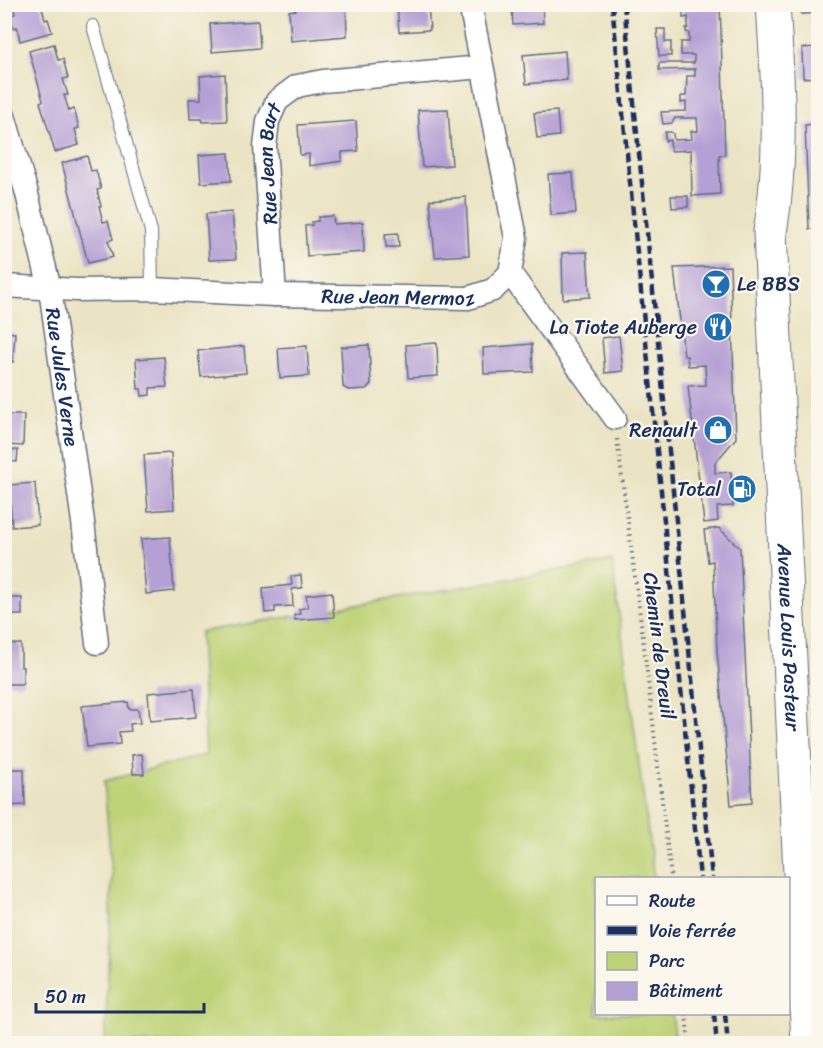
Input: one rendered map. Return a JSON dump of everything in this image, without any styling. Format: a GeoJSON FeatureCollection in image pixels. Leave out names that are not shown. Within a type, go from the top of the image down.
{"type":"FeatureCollection","features":[{"type":"Feature","properties":{"kind":"main road","name":"Avenue Louis Pasteur"},"geometry":{"type":"LineString","coordinates":[[751,4],[760,196],[770,232]]}},
{"type":"Feature","properties":{"kind":"main road","name":"Avenue Louis Pasteur"},"geometry":{"type":"LineString","coordinates":[[772,4],[778,102],[775,200],[770,232],[811,973],[808,1044]]}},
{"type":"Feature","properties":{"kind":"street"},"geometry":{"type":"LineString","coordinates":[[470,4],[516,238],[510,273],[615,418]]}},
{"type":"Feature","properties":{"kind":"street","name":"Rue Jean Bart"},"geometry":{"type":"LineString","coordinates":[[275,295],[265,147],[268,121],[277,101],[297,86],[323,81],[482,67]]}},
{"type":"Feature","properties":{"kind":"street","name":"Rue Jules Verne"},"geometry":{"type":"LineString","coordinates":[[4,116],[26,190],[50,289],[83,522],[97,643]]}},
{"type":"Feature","properties":{"kind":"street","name":"Rue Jean Mermoz"},"geometry":{"type":"LineString","coordinates":[[4,286],[50,289],[152,289],[275,295],[468,298],[493,290],[510,273]]}},
{"type":"Feature","properties":{"kind":"lane"},"geometry":{"type":"LineString","coordinates":[[93,26],[151,231],[152,289]]}},
{"type":"Feature","properties":{"kind":"path","name":"Chemin de Dreuil"},"geometry":{"type":"LineString","coordinates":[[615,418],[671,877]]}},
{"type":"Feature","properties":{"kind":"path"},"geometry":{"type":"LineString","coordinates":[[686,1015],[689,1044]]}},
{"type":"Feature","properties":{"kind":"green space"},"geometry":{"type":"Polygon","coordinates":[[[612,561],[654,877],[595,877],[595,1015],[672,1015],[676,1043],[105,1043],[112,876],[104,781],[206,755],[200,632],[612,561]]]}},
{"type":"Feature","properties":{"kind":"building"},"geometry":{"type":"Polygon","coordinates":[[[13,4],[39,4],[45,20],[48,19],[52,32],[20,41],[17,27],[13,28],[10,15],[15,14],[13,4]]]}},
{"type":"Feature","properties":{"kind":"building"},"geometry":{"type":"Polygon","coordinates":[[[295,4],[314,4],[315,8],[346,6],[347,36],[291,41],[289,11],[296,10],[295,4]]]}},
{"type":"Feature","properties":{"kind":"building"},"geometry":{"type":"Polygon","coordinates":[[[397,4],[428,4],[430,30],[399,32],[397,4]]]}},
{"type":"Feature","properties":{"kind":"building"},"geometry":{"type":"Polygon","coordinates":[[[512,4],[542,4],[543,23],[513,25],[512,4]]]}},
{"type":"Feature","properties":{"kind":"building"},"geometry":{"type":"Polygon","coordinates":[[[683,4],[720,4],[725,155],[719,155],[720,194],[692,196],[691,150],[671,151],[670,140],[665,141],[665,132],[671,132],[674,140],[692,139],[691,131],[698,131],[697,118],[675,118],[672,123],[663,124],[661,112],[686,111],[686,102],[681,103],[681,96],[686,96],[687,76],[695,76],[695,69],[659,70],[659,63],[694,63],[694,55],[681,55],[681,42],[689,42],[689,33],[686,32],[688,17],[683,18],[683,4]]]}},
{"type":"Feature","properties":{"kind":"building"},"geometry":{"type":"Polygon","coordinates":[[[818,4],[818,13],[801,14],[801,5],[818,4]]]}},
{"type":"Feature","properties":{"kind":"building"},"geometry":{"type":"Polygon","coordinates":[[[258,21],[260,48],[212,52],[210,24],[258,21]]]}},
{"type":"Feature","properties":{"kind":"building"},"geometry":{"type":"Polygon","coordinates":[[[657,29],[665,29],[665,42],[671,42],[671,56],[659,56],[657,29]]]}},
{"type":"Feature","properties":{"kind":"building"},"geometry":{"type":"Polygon","coordinates":[[[54,44],[58,60],[63,59],[68,78],[63,79],[68,95],[64,95],[69,111],[74,109],[79,128],[75,129],[79,145],[55,152],[40,102],[43,101],[29,51],[54,44]]]}},
{"type":"Feature","properties":{"kind":"building"},"geometry":{"type":"Polygon","coordinates":[[[818,47],[818,77],[803,78],[802,48],[818,47]]]}},
{"type":"Feature","properties":{"kind":"building"},"geometry":{"type":"Polygon","coordinates":[[[565,51],[567,80],[526,84],[523,55],[565,51]]]}},
{"type":"Feature","properties":{"kind":"building"},"geometry":{"type":"Polygon","coordinates":[[[225,74],[227,121],[203,122],[202,119],[190,119],[189,99],[201,99],[200,76],[225,74]]]}},
{"type":"Feature","properties":{"kind":"building"},"geometry":{"type":"Polygon","coordinates":[[[448,109],[452,165],[422,167],[418,110],[448,109]]]}},
{"type":"Feature","properties":{"kind":"building"},"geometry":{"type":"Polygon","coordinates":[[[557,111],[559,136],[537,138],[534,113],[557,111]]]}},
{"type":"Feature","properties":{"kind":"building"},"geometry":{"type":"Polygon","coordinates":[[[356,121],[358,151],[342,152],[342,161],[309,166],[309,154],[300,155],[298,125],[356,121]]]}},
{"type":"Feature","properties":{"kind":"building"},"geometry":{"type":"Polygon","coordinates":[[[818,124],[818,228],[809,229],[805,125],[818,124]]]}},
{"type":"Feature","properties":{"kind":"building"},"geometry":{"type":"Polygon","coordinates":[[[229,153],[231,181],[201,183],[199,155],[229,153]]]}},
{"type":"Feature","properties":{"kind":"building"},"geometry":{"type":"Polygon","coordinates":[[[87,156],[91,171],[96,170],[101,189],[97,190],[103,222],[108,221],[113,239],[108,241],[113,257],[88,263],[62,163],[87,156]]]}},
{"type":"Feature","properties":{"kind":"building"},"geometry":{"type":"Polygon","coordinates":[[[573,173],[576,213],[551,215],[548,174],[573,173]]]}},
{"type":"Feature","properties":{"kind":"building"},"geometry":{"type":"Polygon","coordinates":[[[671,196],[688,196],[688,207],[672,208],[671,196]]]}},
{"type":"Feature","properties":{"kind":"building"},"geometry":{"type":"Polygon","coordinates":[[[466,197],[469,255],[435,257],[430,200],[466,197]]]}},
{"type":"Feature","properties":{"kind":"building"},"geometry":{"type":"Polygon","coordinates":[[[232,212],[236,259],[209,260],[206,214],[232,212]]]}},
{"type":"Feature","properties":{"kind":"building"},"geometry":{"type":"Polygon","coordinates":[[[333,216],[334,224],[363,222],[364,252],[307,256],[305,226],[318,221],[318,217],[333,216]]]}},
{"type":"Feature","properties":{"kind":"building"},"geometry":{"type":"Polygon","coordinates":[[[398,233],[399,247],[386,247],[385,234],[398,233]]]}},
{"type":"Feature","properties":{"kind":"building"},"geometry":{"type":"Polygon","coordinates":[[[587,252],[590,297],[563,299],[562,253],[587,252]]]}},
{"type":"Feature","properties":{"kind":"building"},"geometry":{"type":"Polygon","coordinates":[[[730,266],[736,438],[715,463],[715,473],[731,472],[733,506],[717,507],[718,521],[704,523],[688,386],[706,385],[705,365],[688,366],[687,356],[684,356],[674,268],[730,266]]]}},
{"type":"Feature","properties":{"kind":"building"},"geometry":{"type":"Polygon","coordinates":[[[4,332],[15,333],[13,362],[4,362],[4,332]]]}},
{"type":"Feature","properties":{"kind":"building"},"geometry":{"type":"Polygon","coordinates":[[[619,336],[623,371],[605,373],[602,338],[619,336]]]}},
{"type":"Feature","properties":{"kind":"building"},"geometry":{"type":"Polygon","coordinates":[[[437,343],[438,376],[408,378],[406,345],[437,343]]]}},
{"type":"Feature","properties":{"kind":"building"},"geometry":{"type":"Polygon","coordinates":[[[532,344],[533,372],[484,374],[483,348],[532,344]]]}},
{"type":"Feature","properties":{"kind":"building"},"geometry":{"type":"Polygon","coordinates":[[[369,345],[371,384],[366,389],[348,390],[343,387],[341,347],[369,345]]]}},
{"type":"Feature","properties":{"kind":"building"},"geometry":{"type":"Polygon","coordinates":[[[244,346],[246,373],[201,377],[198,351],[244,346]]]}},
{"type":"Feature","properties":{"kind":"building"},"geometry":{"type":"Polygon","coordinates":[[[307,346],[309,376],[280,378],[278,348],[307,346]]]}},
{"type":"Feature","properties":{"kind":"building"},"geometry":{"type":"Polygon","coordinates":[[[164,357],[167,387],[150,388],[150,395],[142,396],[141,389],[138,389],[136,359],[164,357]]]}},
{"type":"Feature","properties":{"kind":"building"},"geometry":{"type":"Polygon","coordinates":[[[814,391],[818,391],[818,456],[817,456],[814,391]]]}},
{"type":"Feature","properties":{"kind":"building"},"geometry":{"type":"Polygon","coordinates":[[[4,415],[24,415],[23,446],[4,445],[4,415]]]}},
{"type":"Feature","properties":{"kind":"building"},"geometry":{"type":"Polygon","coordinates":[[[6,450],[18,450],[17,462],[6,461],[6,450]]]}},
{"type":"Feature","properties":{"kind":"building"},"geometry":{"type":"Polygon","coordinates":[[[171,453],[174,509],[148,511],[144,455],[171,453]]]}},
{"type":"Feature","properties":{"kind":"building"},"geometry":{"type":"Polygon","coordinates":[[[35,483],[38,525],[12,527],[9,485],[35,483]]]}},
{"type":"Feature","properties":{"kind":"building"},"geometry":{"type":"Polygon","coordinates":[[[719,528],[740,548],[752,803],[731,805],[717,651],[713,561],[708,562],[704,530],[719,528]]]}},
{"type":"Feature","properties":{"kind":"building"},"geometry":{"type":"Polygon","coordinates":[[[170,537],[174,591],[146,594],[141,539],[170,537]]]}},
{"type":"Feature","properties":{"kind":"building"},"geometry":{"type":"Polygon","coordinates":[[[301,575],[302,588],[292,589],[293,606],[275,607],[275,612],[265,613],[263,588],[292,585],[291,576],[301,575]]]}},
{"type":"Feature","properties":{"kind":"building"},"geometry":{"type":"Polygon","coordinates":[[[332,592],[334,617],[295,620],[294,615],[300,614],[299,609],[308,607],[306,595],[332,592]]]}},
{"type":"Feature","properties":{"kind":"building"},"geometry":{"type":"Polygon","coordinates":[[[4,598],[22,598],[22,615],[4,615],[4,598]]]}},
{"type":"Feature","properties":{"kind":"building"},"geometry":{"type":"Polygon","coordinates":[[[4,644],[21,644],[23,684],[4,684],[4,644]]]}},
{"type":"Feature","properties":{"kind":"building"},"geometry":{"type":"Polygon","coordinates":[[[194,689],[196,717],[150,721],[148,693],[194,689]]]}},
{"type":"Feature","properties":{"kind":"building"},"geometry":{"type":"Polygon","coordinates":[[[128,702],[129,709],[138,709],[140,723],[130,724],[131,731],[119,732],[120,744],[87,747],[82,706],[128,702]]]}},
{"type":"Feature","properties":{"kind":"building"},"geometry":{"type":"Polygon","coordinates":[[[142,754],[144,774],[133,774],[132,755],[142,754]]]}},
{"type":"Feature","properties":{"kind":"building"},"geometry":{"type":"Polygon","coordinates":[[[4,769],[24,769],[25,805],[4,806],[4,769]]]}},
{"type":"Feature","properties":{"kind":"railway"},"geometry":{"type":"LineString","coordinates":[[612,4],[700,877]]}},
{"type":"Feature","properties":{"kind":"railway"},"geometry":{"type":"LineString","coordinates":[[624,4],[712,877]]}},
{"type":"Feature","properties":{"kind":"railway"},"geometry":{"type":"LineString","coordinates":[[714,1015],[717,1044]]}},
{"type":"Feature","properties":{"kind":"railway"},"geometry":{"type":"LineString","coordinates":[[725,1015],[728,1044]]}},
{"type":"Feature","properties":{"kind":"place","name":"Le BBS"},"geometry":{"type":"Point","coordinates":[716,284]}},
{"type":"Feature","properties":{"kind":"place","name":"La Tiote Auberge"},"geometry":{"type":"Point","coordinates":[718,327]}},
{"type":"Feature","properties":{"kind":"place","name":"Renault"},"geometry":{"type":"Point","coordinates":[718,430]}},
{"type":"Feature","properties":{"kind":"place","name":"Total"},"geometry":{"type":"Point","coordinates":[742,489]}}]}
